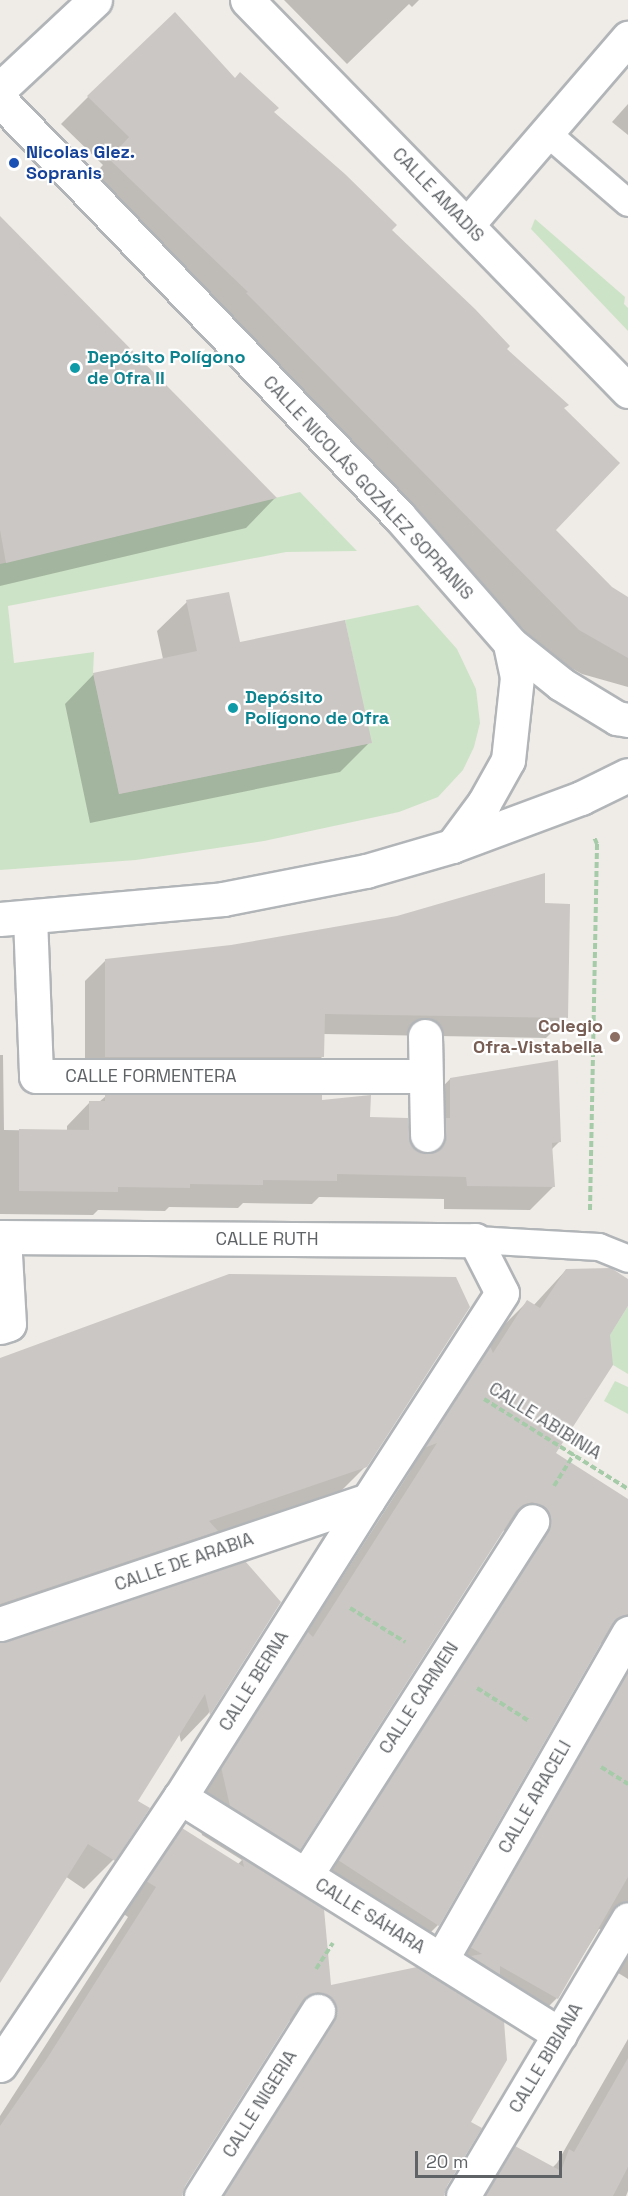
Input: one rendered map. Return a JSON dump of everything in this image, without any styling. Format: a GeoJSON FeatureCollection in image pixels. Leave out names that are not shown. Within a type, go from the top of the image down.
{"type":"FeatureCollection","features":[{"type":"Feature","properties":{"kind":"street"},"geometry":{"type":"LineString","coordinates":[[0,89],[95,0]]}},
{"type":"Feature","properties":{"kind":"street","name":"CALLE AMADIS"},"geometry":{"type":"LineString","coordinates":[[247,0],[628,391]]}},
{"type":"Feature","properties":{"kind":"street"},"geometry":{"type":"LineString","coordinates":[[467,225],[628,38]]}},
{"type":"Feature","properties":{"kind":"street","name":"CALLE NICOLÁS GOZÁLEZ SOPRANIS"},"geometry":{"type":"LineString","coordinates":[[0,100],[399,516],[510,644],[561,684],[617,718],[628,720]]}},
{"type":"Feature","properties":{"kind":"street","name":"CALLE NICOLÁS GOZÁLEZ SOPRANIS"},"geometry":{"type":"LineString","coordinates":[[452,846],[484,803],[508,760],[517,677],[510,644]]}},
{"type":"Feature","properties":{"kind":"street"},"geometry":{"type":"LineString","coordinates":[[15,918],[223,899],[366,871],[452,846],[581,798],[628,775]]}},
{"type":"Feature","properties":{"kind":"street","name":"CALLE FORMENTERA"},"geometry":{"type":"LineString","coordinates":[[15,918],[36,1076],[425,1076]]}},
{"type":"Feature","properties":{"kind":"street"},"geometry":{"type":"LineString","coordinates":[[425,1036],[427,1135]]}},
{"type":"Feature","properties":{"kind":"street"},"geometry":{"type":"LineString","coordinates":[[0,1328],[9,1324],[2,1237]]}},
{"type":"Feature","properties":{"kind":"street","name":"CALLE RUTH"},"geometry":{"type":"LineString","coordinates":[[2,1237],[475,1240]]}},
{"type":"Feature","properties":{"kind":"street","name":"CALLE BERNA"},"geometry":{"type":"LineString","coordinates":[[2,2058],[180,1797],[502,1293],[475,1240]]}},
{"type":"Feature","properties":{"kind":"street","name":"CALLE DE ARABIA"},"geometry":{"type":"LineString","coordinates":[[0,1624],[368,1500]]}},
{"type":"Feature","properties":{"kind":"street","name":"CALLE CARMEN"},"geometry":{"type":"LineString","coordinates":[[306,1875],[532,1521]]}},
{"type":"Feature","properties":{"kind":"street","name":"CALLE ARACELI"},"geometry":{"type":"LineString","coordinates":[[441,1960],[628,1633]]}},
{"type":"Feature","properties":{"kind":"street","name":"CALLE SÁHARA"},"geometry":{"type":"LineString","coordinates":[[180,1797],[560,2034]]}},
{"type":"Feature","properties":{"kind":"street","name":"CALLE BIBIANA"},"geometry":{"type":"LineString","coordinates":[[463,2196],[628,1918]]}},
{"type":"Feature","properties":{"kind":"street","name":"CALLE NIGERIA"},"geometry":{"type":"LineString","coordinates":[[201,2196],[318,2012]]}},
{"type":"Feature","properties":{"kind":"lane"},"geometry":{"type":"LineString","coordinates":[[547,133],[628,203]]}},
{"type":"Feature","properties":{"kind":"lane"},"geometry":{"type":"LineString","coordinates":[[475,1240],[590,1246],[628,1259]]}},
{"type":"Feature","properties":{"kind":"path"},"geometry":{"type":"LineString","coordinates":[[581,798],[597,844],[590,1246]]}},
{"type":"Feature","properties":{"kind":"path","name":"CALLE ABIBINIA"},"geometry":{"type":"LineString","coordinates":[[448,1377],[628,1489]]}},
{"type":"Feature","properties":{"kind":"path"},"geometry":{"type":"LineString","coordinates":[[318,2012],[302,1992],[355,1906]]}},
{"type":"Feature","properties":{"kind":"green space"},"geometry":{"type":"Polygon","coordinates":[[[535,219],[625,297],[624,304],[628,308],[628,331],[531,229],[535,219]]]}},
{"type":"Feature","properties":{"kind":"green space"},"geometry":{"type":"Polygon","coordinates":[[[300,492],[357,551],[286,552],[8,606],[14,663],[94,652],[93,673],[119,794],[371,743],[345,620],[418,605],[457,649],[476,689],[480,723],[474,747],[463,770],[438,797],[399,812],[264,841],[136,860],[0,870],[0,564],[300,492]]]}},
{"type":"Feature","properties":{"kind":"green space"},"geometry":{"type":"Polygon","coordinates":[[[628,1306],[628,1374],[613,1365],[602,1347],[628,1306]]]}},
{"type":"Feature","properties":{"kind":"green space"},"geometry":{"type":"Polygon","coordinates":[[[615,1381],[628,1387],[628,1414],[604,1401],[615,1381]]]}},
{"type":"Feature","properties":{"kind":"building"},"geometry":{"type":"Polygon","coordinates":[[[175,12],[235,78],[240,72],[279,108],[274,112],[345,174],[397,225],[392,230],[475,309],[510,346],[507,349],[569,405],[564,408],[620,463],[556,530],[612,587],[628,597],[628,658],[579,630],[246,293],[248,292],[109,159],[129,137],[87,96],[175,12]]]}},
{"type":"Feature","properties":{"kind":"building","name":"Depósito Polígono de Ofra II"},"geometry":{"type":"Polygon","coordinates":[[[0,216],[277,498],[6,563],[0,530],[0,216]]]}},
{"type":"Feature","properties":{"kind":"building","name":"Depósito Polígono de Ofra"},"geometry":{"type":"Polygon","coordinates":[[[229,592],[240,642],[345,620],[372,743],[119,794],[93,673],[197,651],[186,600],[229,592]]]}},
{"type":"Feature","properties":{"kind":"building"},"geometry":{"type":"Polygon","coordinates":[[[545,873],[545,903],[570,904],[568,1018],[325,1014],[324,1057],[105,1057],[105,959],[231,945],[397,916],[545,873]]]}},
{"type":"Feature","properties":{"kind":"building"},"geometry":{"type":"Polygon","coordinates":[[[558,1060],[561,1142],[552,1143],[555,1187],[467,1186],[466,1177],[337,1174],[337,1181],[263,1180],[263,1185],[190,1184],[190,1188],[118,1187],[118,1192],[19,1191],[19,1129],[89,1130],[89,1101],[105,1101],[105,1095],[322,1095],[322,1100],[371,1095],[370,1117],[408,1118],[411,1144],[418,1152],[428,1154],[437,1151],[444,1143],[445,1118],[450,1118],[450,1078],[558,1060]]]}},
{"type":"Feature","properties":{"kind":"building"},"geometry":{"type":"Polygon","coordinates":[[[611,1268],[628,1279],[628,1306],[610,1335],[613,1365],[556,1453],[628,1499],[628,1614],[619,1617],[612,1624],[439,1926],[338,1860],[548,1531],[551,1521],[543,1506],[532,1502],[516,1511],[300,1850],[230,1806],[221,1767],[307,1631],[313,1637],[437,1443],[424,1448],[490,1346],[493,1353],[527,1300],[540,1308],[566,1269],[611,1268]]]}},
{"type":"Feature","properties":{"kind":"building"},"geometry":{"type":"Polygon","coordinates":[[[229,1274],[456,1277],[470,1307],[367,1467],[209,1521],[218,1531],[0,1604],[0,1358],[229,1274]]]}},
{"type":"Feature","properties":{"kind":"building"},"geometry":{"type":"Polygon","coordinates":[[[245,1561],[281,1602],[210,1715],[205,1694],[138,1801],[150,1808],[115,1861],[88,1844],[0,1983],[0,1642],[245,1561]]]}},
{"type":"Feature","properties":{"kind":"building"},"geometry":{"type":"Polygon","coordinates":[[[628,1671],[628,1877],[558,1999],[500,1966],[500,1975],[471,1956],[482,1954],[470,1947],[628,1671]]]}},
{"type":"Feature","properties":{"kind":"building"},"geometry":{"type":"Polygon","coordinates":[[[182,1828],[244,1867],[242,1858],[324,1909],[331,1985],[417,1967],[504,2021],[507,2060],[471,2122],[482,2128],[447,2186],[444,2196],[223,2196],[334,2020],[337,2011],[334,2002],[327,1995],[318,1992],[302,2001],[185,2186],[182,2196],[0,2196],[0,2126],[46,2060],[156,1887],[146,1881],[182,1828]]]}},
{"type":"Feature","properties":{"kind":"building"},"geometry":{"type":"Polygon","coordinates":[[[628,2058],[628,2167],[613,2196],[485,2196],[515,2146],[561,2171],[569,2149],[574,2152],[628,2058]]]}},
{"type":"Feature","properties":{"kind":"place","name":"Nicolas Glez. Sopranis"},"geometry":{"type":"Point","coordinates":[14,163]}},
{"type":"Feature","properties":{"kind":"place","name":"Depósito Polígono de Ofra II"},"geometry":{"type":"Point","coordinates":[75,368]}},
{"type":"Feature","properties":{"kind":"place","name":"Depósito Polígono de Ofra"},"geometry":{"type":"Point","coordinates":[233,708]}},
{"type":"Feature","properties":{"kind":"place","name":"Colegio Ofra-Vistabella"},"geometry":{"type":"Point","coordinates":[615,1037]}}]}
